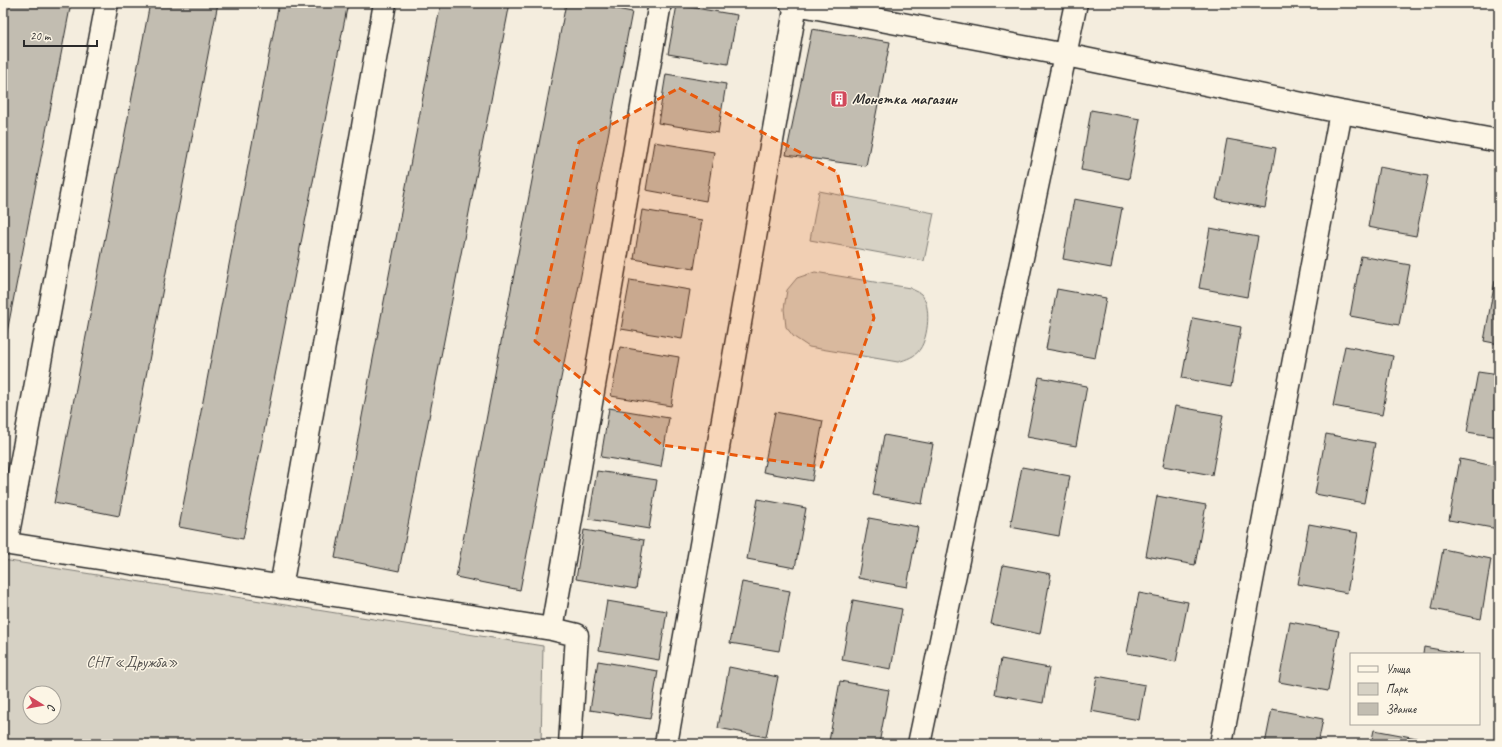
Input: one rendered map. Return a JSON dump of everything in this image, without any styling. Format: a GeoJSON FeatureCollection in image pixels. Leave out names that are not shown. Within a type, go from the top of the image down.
{"type":"FeatureCollection","features":[{"type":"Feature","properties":{"kind":"street"},"geometry":{"type":"LineString","coordinates":[[107,3],[4,544],[552,629],[576,635],[570,744]]}},
{"type":"Feature","properties":{"kind":"street"},"geometry":{"type":"LineString","coordinates":[[281,587],[385,3]]}},
{"type":"Feature","properties":{"kind":"street"},"geometry":{"type":"LineString","coordinates":[[552,629],[660,3]]}},
{"type":"Feature","properties":{"kind":"street"},"geometry":{"type":"LineString","coordinates":[[918,744],[1076,3]]}},
{"type":"Feature","properties":{"kind":"street"},"geometry":{"type":"LineString","coordinates":[[666,744],[793,4],[1066,54],[1341,112],[1499,142]]}},
{"type":"Feature","properties":{"kind":"street"},"geometry":{"type":"LineString","coordinates":[[1221,744],[1341,112]]}},
{"type":"Feature","properties":{"kind":"highlighted area"},"geometry":{"type":"Polygon","coordinates":[[[679,88],[837,172],[874,318],[821,467],[662,445],[535,341],[579,142],[679,88]]]}},
{"type":"Feature","properties":{"kind":"green space"},"geometry":{"type":"Polygon","coordinates":[[[819,191],[934,213],[924,261],[810,240],[819,191]]]}},
{"type":"Feature","properties":{"kind":"green space"},"geometry":{"type":"Polygon","coordinates":[[[815,272],[910,288],[920,293],[927,306],[928,322],[923,344],[918,352],[898,362],[809,347],[794,337],[786,327],[784,309],[787,290],[797,278],[815,272]]]}},
{"type":"Feature","properties":{"kind":"green space","name":"СНТ «Дружба»"},"geometry":{"type":"Polygon","coordinates":[[[3,560],[543,646],[541,744],[3,744],[3,560]]]}},
{"type":"Feature","properties":{"kind":"building"},"geometry":{"type":"Polygon","coordinates":[[[3,3],[71,3],[3,353],[3,3]]]}},
{"type":"Feature","properties":{"kind":"building"},"geometry":{"type":"Polygon","coordinates":[[[150,3],[218,3],[119,516],[54,503],[150,3]]]}},
{"type":"Feature","properties":{"kind":"building"},"geometry":{"type":"Polygon","coordinates":[[[279,3],[348,3],[243,539],[179,527],[279,3]]]}},
{"type":"Feature","properties":{"kind":"building"},"geometry":{"type":"Polygon","coordinates":[[[441,3],[510,3],[399,571],[335,558],[441,3]]]}},
{"type":"Feature","properties":{"kind":"building"},"geometry":{"type":"Polygon","coordinates":[[[566,3],[586,3],[632,12],[520,590],[456,577],[566,3]]]}},
{"type":"Feature","properties":{"kind":"building"},"geometry":{"type":"Polygon","coordinates":[[[677,5],[737,15],[728,64],[668,54],[677,5]]]}},
{"type":"Feature","properties":{"kind":"building","name":"Монетка магазин"},"geometry":{"type":"Polygon","coordinates":[[[812,29],[890,42],[866,166],[786,155],[812,29]]]}},
{"type":"Feature","properties":{"kind":"building"},"geometry":{"type":"Polygon","coordinates":[[[666,74],[726,84],[718,133],[658,123],[666,74]]]}},
{"type":"Feature","properties":{"kind":"building"},"geometry":{"type":"Polygon","coordinates":[[[1091,110],[1140,119],[1129,179],[1081,170],[1091,110]]]}},
{"type":"Feature","properties":{"kind":"building"},"geometry":{"type":"Polygon","coordinates":[[[1227,139],[1276,148],[1265,208],[1216,199],[1227,139]]]}},
{"type":"Feature","properties":{"kind":"building"},"geometry":{"type":"Polygon","coordinates":[[[654,142],[714,152],[706,201],[646,190],[654,142]]]}},
{"type":"Feature","properties":{"kind":"building"},"geometry":{"type":"Polygon","coordinates":[[[1379,167],[1428,176],[1416,236],[1368,227],[1379,167]]]}},
{"type":"Feature","properties":{"kind":"building"},"geometry":{"type":"Polygon","coordinates":[[[1074,199],[1122,208],[1111,268],[1063,259],[1074,199]]]}},
{"type":"Feature","properties":{"kind":"building"},"geometry":{"type":"Polygon","coordinates":[[[642,210],[702,220],[694,269],[634,259],[642,210]]]}},
{"type":"Feature","properties":{"kind":"building"},"geometry":{"type":"Polygon","coordinates":[[[1210,228],[1258,237],[1247,297],[1199,288],[1210,228]]]}},
{"type":"Feature","properties":{"kind":"building"},"geometry":{"type":"Polygon","coordinates":[[[1361,256],[1410,265],[1399,325],[1350,316],[1361,256]]]}},
{"type":"Feature","properties":{"kind":"building"},"geometry":{"type":"Polygon","coordinates":[[[630,280],[690,290],[682,339],[621,329],[630,280]]]}},
{"type":"Feature","properties":{"kind":"building"},"geometry":{"type":"Polygon","coordinates":[[[1495,281],[1499,282],[1499,344],[1484,341],[1495,281]]]}},
{"type":"Feature","properties":{"kind":"building"},"geometry":{"type":"Polygon","coordinates":[[[1057,289],[1106,298],[1095,358],[1046,349],[1057,289]]]}},
{"type":"Feature","properties":{"kind":"building"},"geometry":{"type":"Polygon","coordinates":[[[1193,318],[1241,327],[1231,387],[1182,378],[1193,318]]]}},
{"type":"Feature","properties":{"kind":"building"},"geometry":{"type":"Polygon","coordinates":[[[1345,346],[1393,356],[1382,415],[1333,406],[1345,346]]]}},
{"type":"Feature","properties":{"kind":"building"},"geometry":{"type":"Polygon","coordinates":[[[620,347],[679,357],[671,406],[611,396],[620,347]]]}},
{"type":"Feature","properties":{"kind":"building"},"geometry":{"type":"Polygon","coordinates":[[[1478,372],[1499,375],[1499,437],[1467,432],[1478,372]]]}},
{"type":"Feature","properties":{"kind":"building"},"geometry":{"type":"Polygon","coordinates":[[[1039,377],[1087,386],[1076,446],[1027,437],[1039,377]]]}},
{"type":"Feature","properties":{"kind":"building"},"geometry":{"type":"Polygon","coordinates":[[[1175,406],[1223,415],[1212,475],[1163,466],[1175,406]]]}},
{"type":"Feature","properties":{"kind":"building"},"geometry":{"type":"Polygon","coordinates":[[[609,408],[669,418],[661,467],[601,457],[609,408]]]}},
{"type":"Feature","properties":{"kind":"building"},"geometry":{"type":"Polygon","coordinates":[[[775,412],[823,421],[812,481],[763,472],[775,412]]]}},
{"type":"Feature","properties":{"kind":"building"},"geometry":{"type":"Polygon","coordinates":[[[1326,434],[1375,443],[1364,503],[1315,494],[1326,434]]]}},
{"type":"Feature","properties":{"kind":"building"},"geometry":{"type":"Polygon","coordinates":[[[884,435],[933,444],[922,504],[873,495],[884,435]]]}},
{"type":"Feature","properties":{"kind":"building"},"geometry":{"type":"Polygon","coordinates":[[[1460,459],[1499,467],[1498,529],[1449,520],[1460,459]]]}},
{"type":"Feature","properties":{"kind":"building"},"geometry":{"type":"Polygon","coordinates":[[[1022,467],[1070,476],[1059,536],[1010,527],[1022,467]]]}},
{"type":"Feature","properties":{"kind":"building"},"geometry":{"type":"Polygon","coordinates":[[[597,471],[657,480],[649,529],[589,519],[597,471]]]}},
{"type":"Feature","properties":{"kind":"building"},"geometry":{"type":"Polygon","coordinates":[[[1157,496],[1206,505],[1195,565],[1146,556],[1157,496]]]}},
{"type":"Feature","properties":{"kind":"building"},"geometry":{"type":"Polygon","coordinates":[[[758,499],[806,508],[795,568],[747,559],[758,499]]]}},
{"type":"Feature","properties":{"kind":"building"},"geometry":{"type":"Polygon","coordinates":[[[869,518],[918,527],[907,587],[858,578],[869,518]]]}},
{"type":"Feature","properties":{"kind":"building"},"geometry":{"type":"Polygon","coordinates":[[[1309,524],[1358,533],[1347,593],[1298,584],[1309,524]]]}},
{"type":"Feature","properties":{"kind":"building"},"geometry":{"type":"Polygon","coordinates":[[[584,530],[644,540],[636,589],[576,579],[584,530]]]}},
{"type":"Feature","properties":{"kind":"building"},"geometry":{"type":"Polygon","coordinates":[[[1443,549],[1491,559],[1481,619],[1432,609],[1443,549]]]}},
{"type":"Feature","properties":{"kind":"building"},"geometry":{"type":"Polygon","coordinates":[[[1003,565],[1051,574],[1040,634],[991,624],[1003,565]]]}},
{"type":"Feature","properties":{"kind":"building"},"geometry":{"type":"Polygon","coordinates":[[[742,582],[790,591],[779,651],[730,643],[742,582]]]}},
{"type":"Feature","properties":{"kind":"building"},"geometry":{"type":"Polygon","coordinates":[[[1139,593],[1188,602],[1176,662],[1127,653],[1139,593]]]}},
{"type":"Feature","properties":{"kind":"building"},"geometry":{"type":"Polygon","coordinates":[[[853,600],[902,609],[891,669],[842,660],[853,600]]]}},
{"type":"Feature","properties":{"kind":"building"},"geometry":{"type":"Polygon","coordinates":[[[607,601],[667,611],[659,660],[599,650],[607,601]]]}},
{"type":"Feature","properties":{"kind":"building"},"geometry":{"type":"Polygon","coordinates":[[[1290,622],[1339,631],[1328,691],[1279,682],[1290,622]]]}},
{"type":"Feature","properties":{"kind":"building"},"geometry":{"type":"Polygon","coordinates":[[[1424,647],[1457,653],[1423,653],[1424,647]]]}},
{"type":"Feature","properties":{"kind":"building"},"geometry":{"type":"Polygon","coordinates":[[[1001,659],[1049,668],[1043,703],[995,694],[1001,659]]]}},
{"type":"Feature","properties":{"kind":"building"},"geometry":{"type":"Polygon","coordinates":[[[598,661],[658,671],[650,719],[590,710],[598,661]]]}},
{"type":"Feature","properties":{"kind":"building"},"geometry":{"type":"Polygon","coordinates":[[[729,667],[778,677],[766,737],[718,728],[729,667]]]}},
{"type":"Feature","properties":{"kind":"building"},"geometry":{"type":"Polygon","coordinates":[[[1097,676],[1145,685],[1139,720],[1091,711],[1097,676]]]}},
{"type":"Feature","properties":{"kind":"building"},"geometry":{"type":"Polygon","coordinates":[[[840,681],[889,690],[879,744],[844,744],[829,741],[840,681]]]}},
{"type":"Feature","properties":{"kind":"building"},"geometry":{"type":"Polygon","coordinates":[[[1272,709],[1323,719],[1318,744],[1265,744],[1272,709]]]}},
{"type":"Feature","properties":{"kind":"building"},"geometry":{"type":"Polygon","coordinates":[[[1374,730],[1422,739],[1421,744],[1371,744],[1374,730]]]}},
{"type":"Feature","properties":{"kind":"place","name":"Монетка магазин"},"geometry":{"type":"Point","coordinates":[839,99]}}]}
